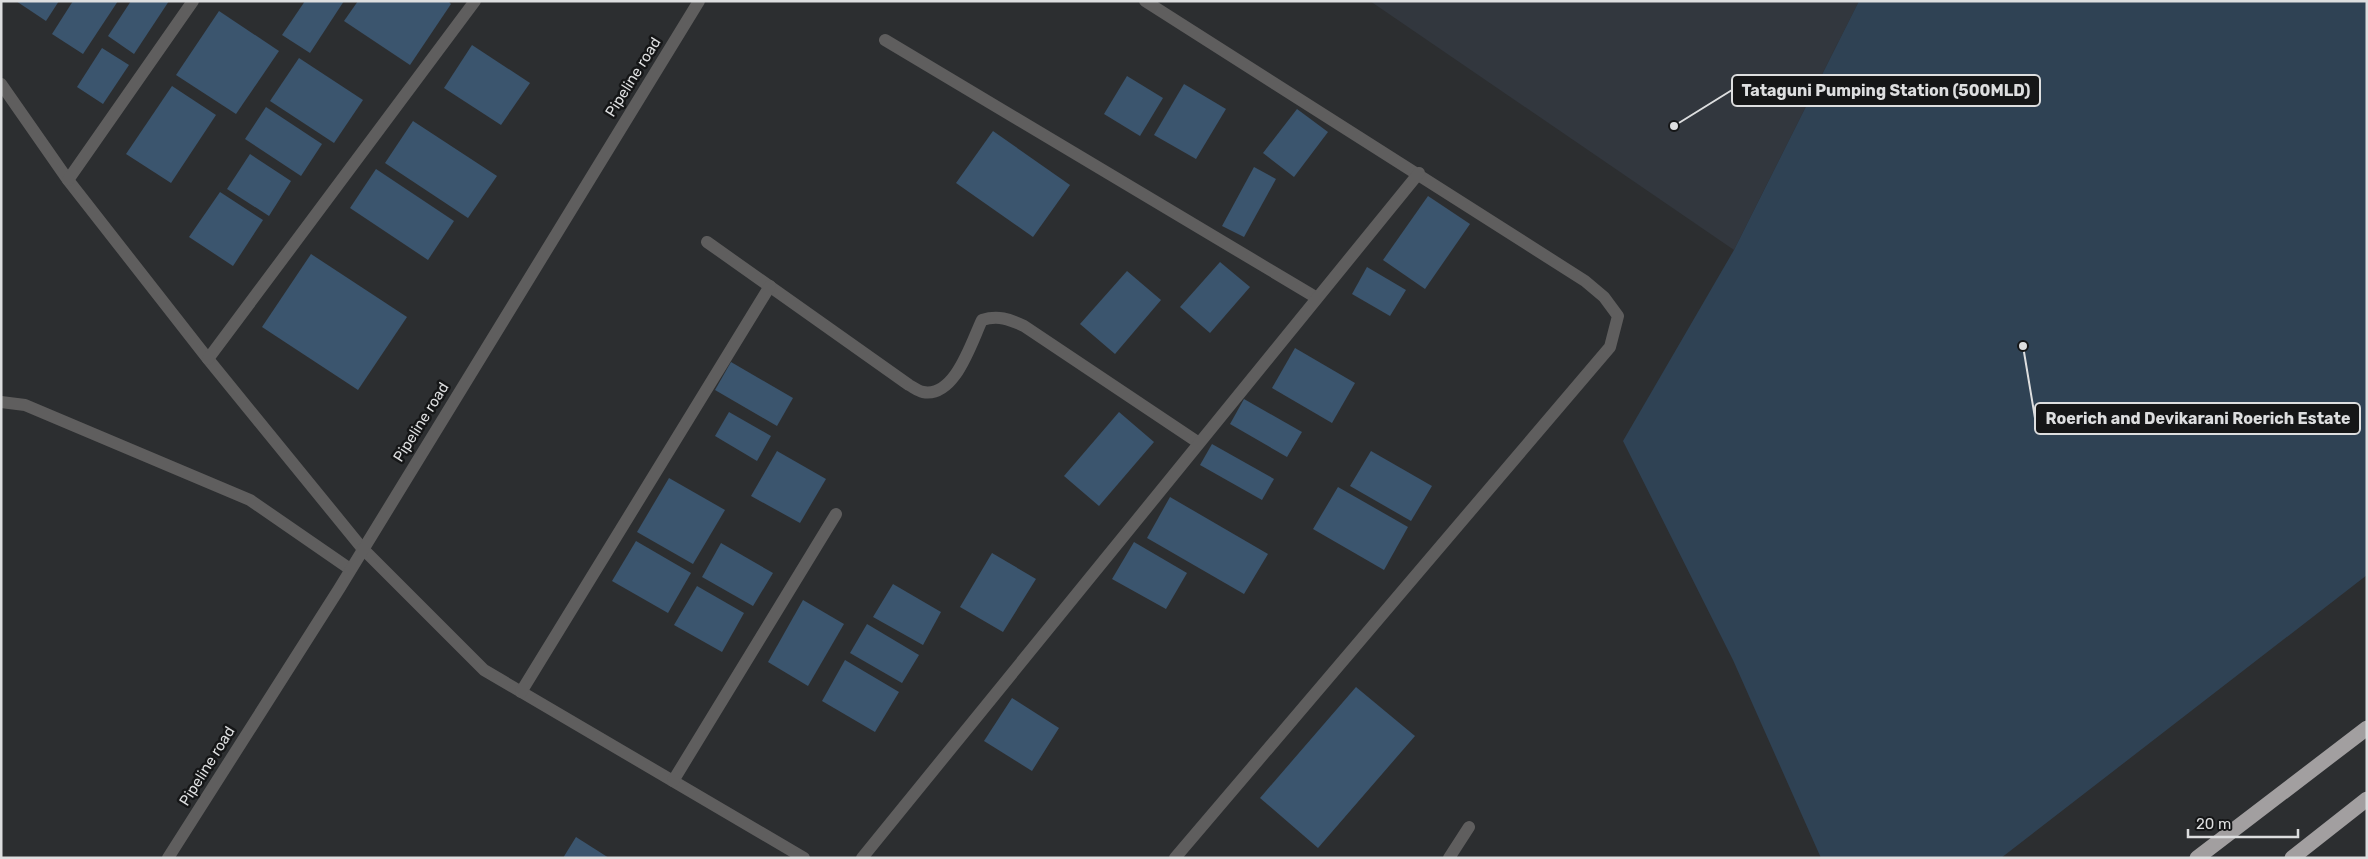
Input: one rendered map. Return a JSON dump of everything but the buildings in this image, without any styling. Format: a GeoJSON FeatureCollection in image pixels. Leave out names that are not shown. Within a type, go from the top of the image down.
{"type":"FeatureCollection","features":[{"type":"Feature","properties":{"kind":"highway"},"geometry":{"type":"LineString","coordinates":[[2197,858],[2367,728]]}},
{"type":"Feature","properties":{"kind":"highway"},"geometry":{"type":"LineString","coordinates":[[2292,858],[2367,799]]}},
{"type":"Feature","properties":{"kind":"street"},"geometry":{"type":"LineString","coordinates":[[68,180],[193,1]]}},
{"type":"Feature","properties":{"kind":"street"},"geometry":{"type":"LineString","coordinates":[[208,359],[475,1]]}},
{"type":"Feature","properties":{"kind":"street","name":"Pipeline road"},"geometry":{"type":"LineString","coordinates":[[168,858],[350,570],[698,1]]}},
{"type":"Feature","properties":{"kind":"street"},"geometry":{"type":"LineString","coordinates":[[1145,1],[1585,280],[1604,297],[1618,316],[1610,347],[1175,858]]}},
{"type":"Feature","properties":{"kind":"street"},"geometry":{"type":"LineString","coordinates":[[885,40],[1317,298]]}},
{"type":"Feature","properties":{"kind":"street"},"geometry":{"type":"LineString","coordinates":[[1,84],[68,180],[208,359],[362,548],[484,670],[804,858]]}},
{"type":"Feature","properties":{"kind":"street"},"geometry":{"type":"LineString","coordinates":[[862,858],[1419,174]]}},
{"type":"Feature","properties":{"kind":"street"},"geometry":{"type":"LineString","coordinates":[[707,242],[909,385],[923,392],[940,391],[956,375],[982,320],[1006,318],[1024,326],[1199,443]]}},
{"type":"Feature","properties":{"kind":"street"},"geometry":{"type":"LineString","coordinates":[[521,692],[770,286]]}},
{"type":"Feature","properties":{"kind":"street"},"geometry":{"type":"LineString","coordinates":[[1,402],[25,404],[250,500],[350,570]]}},
{"type":"Feature","properties":{"kind":"street"},"geometry":{"type":"LineString","coordinates":[[673,781],[836,514]]}},
{"type":"Feature","properties":{"kind":"street"},"geometry":{"type":"LineString","coordinates":[[1449,858],[1469,827]]}},
{"type":"Feature","properties":{"kind":"shaded area"},"geometry":{"type":"Polygon","coordinates":[[[1370,1],[1859,1],[1734,250],[1370,1]]]}},
{"type":"Feature","properties":{"kind":"shaded area"},"geometry":{"type":"Polygon","coordinates":[[[1859,1],[2367,1],[2367,575],[2001,858],[1821,858],[1733,660],[1623,441],[1734,250],[1859,1]]]}},
{"type":"Feature","properties":{"kind":"place","name":"Tataguni Pumping Station (500MLD)"},"geometry":{"type":"Point","coordinates":[1674,126]}},
{"type":"Feature","properties":{"kind":"place","name":"Roerich and Devikarani Roerich Estate"},"geometry":{"type":"Point","coordinates":[2023,346]}}]}
